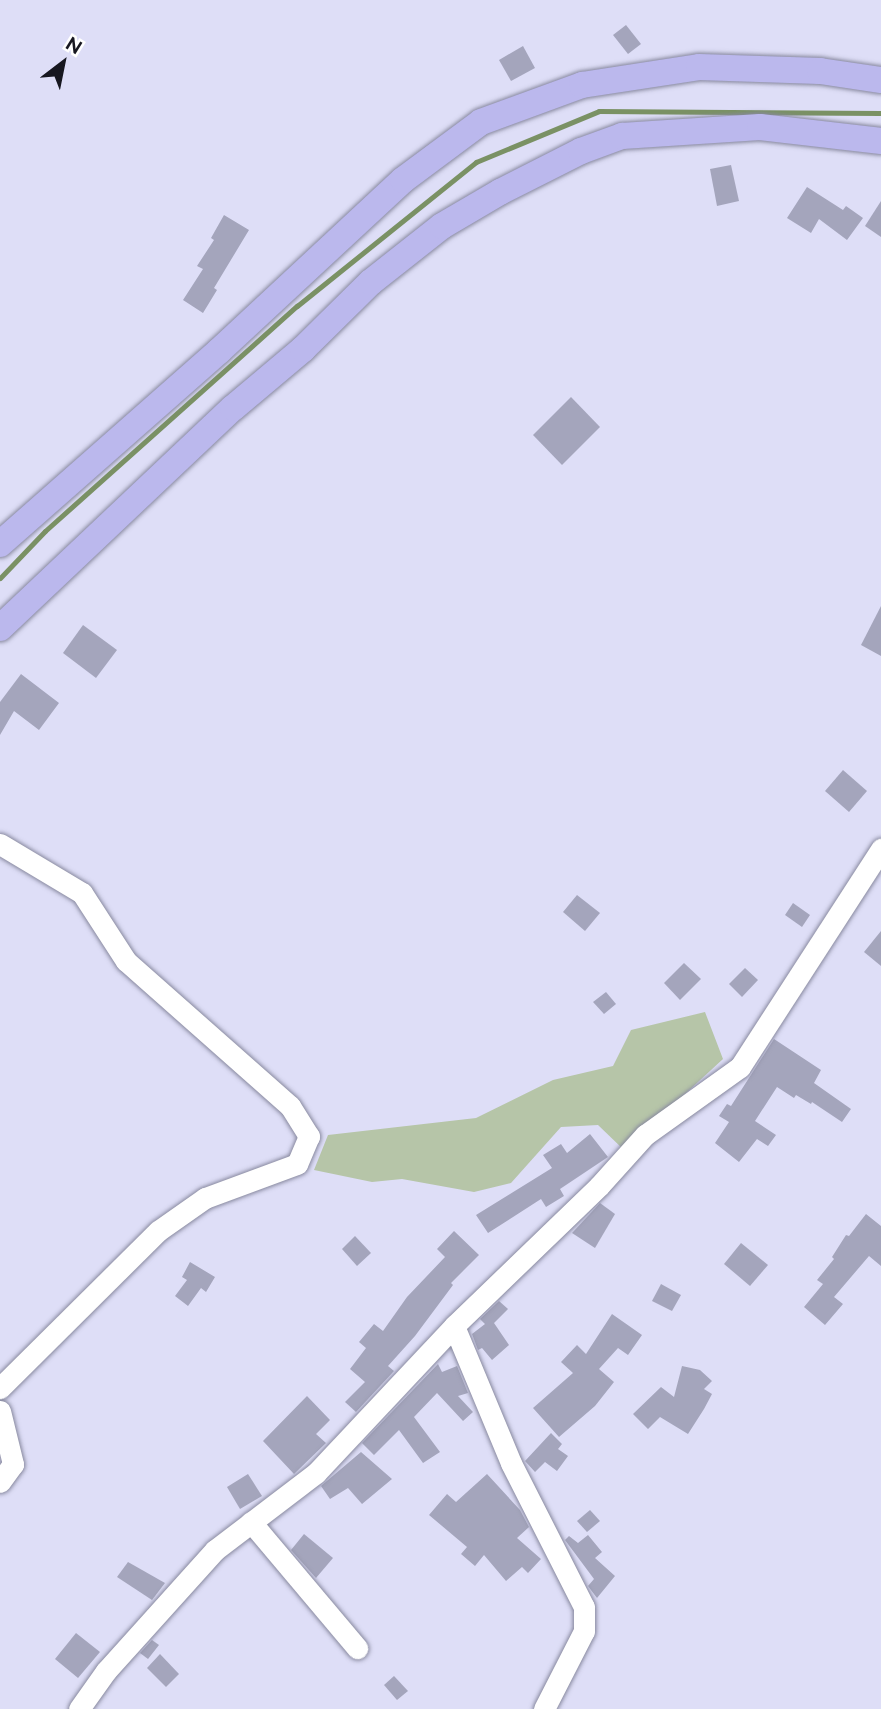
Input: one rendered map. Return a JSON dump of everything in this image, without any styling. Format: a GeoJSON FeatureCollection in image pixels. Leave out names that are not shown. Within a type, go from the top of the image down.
{"type":"FeatureCollection","features":[{"type":"Feature","properties":{"kind":"main road"},"geometry":{"type":"LineString","coordinates":[[0,544],[219,352],[404,180],[481,122],[582,85],[699,67],[820,71],[881,80]]}},
{"type":"Feature","properties":{"kind":"main road"},"geometry":{"type":"LineString","coordinates":[[0,628],[233,408],[303,349],[371,282],[442,226],[500,192],[582,151],[622,136],[760,127],[881,141]]}},
{"type":"Feature","properties":{"kind":"street"},"geometry":{"type":"LineString","coordinates":[[0,844],[82,892],[126,961],[290,1106],[309,1136],[297,1164],[205,1198],[159,1231],[0,1388]]}},
{"type":"Feature","properties":{"kind":"street"},"geometry":{"type":"LineString","coordinates":[[79,1709],[106,1671],[215,1550],[316,1473],[454,1326],[599,1186],[645,1135],[740,1067],[881,849]]}},
{"type":"Feature","properties":{"kind":"street"},"geometry":{"type":"LineString","coordinates":[[454,1326],[511,1463],[584,1607],[584,1631],[544,1709]]}},
{"type":"Feature","properties":{"kind":"street"},"geometry":{"type":"LineString","coordinates":[[0,1411],[13,1464],[0,1482]]}},
{"type":"Feature","properties":{"kind":"street"},"geometry":{"type":"LineString","coordinates":[[251,1522],[357,1648]]}},
{"type":"Feature","properties":{"kind":"green space"},"geometry":{"type":"Polygon","coordinates":[[[705,1012],[723,1059],[624,1150],[598,1125],[561,1127],[511,1183],[474,1192],[402,1179],[372,1182],[314,1170],[328,1135],[476,1118],[553,1080],[613,1066],[631,1030],[705,1012]]]}},
{"type":"Feature","properties":{"kind":"building"},"geometry":{"type":"Polygon","coordinates":[[[626,25],[641,44],[628,54],[613,35],[626,25]]]}},
{"type":"Feature","properties":{"kind":"building"},"geometry":{"type":"Polygon","coordinates":[[[523,46],[535,68],[511,81],[499,60],[523,46]]]}},
{"type":"Feature","properties":{"kind":"building"},"geometry":{"type":"Polygon","coordinates":[[[731,165],[739,201],[717,206],[710,169],[731,165]]]}},
{"type":"Feature","properties":{"kind":"building"},"geometry":{"type":"Polygon","coordinates":[[[807,187],[843,210],[846,206],[863,218],[847,240],[819,219],[811,233],[787,218],[807,187]]]}},
{"type":"Feature","properties":{"kind":"building"},"geometry":{"type":"Polygon","coordinates":[[[881,201],[881,237],[865,226],[881,201]]]}},
{"type":"Feature","properties":{"kind":"building"},"geometry":{"type":"Polygon","coordinates":[[[224,215],[249,230],[214,288],[217,290],[203,313],[183,300],[203,269],[197,266],[214,240],[211,238],[224,215]]]}},
{"type":"Feature","properties":{"kind":"building"},"geometry":{"type":"Polygon","coordinates":[[[571,397],[600,427],[562,465],[533,435],[571,397]]]}},
{"type":"Feature","properties":{"kind":"building"},"geometry":{"type":"Polygon","coordinates":[[[881,606],[881,656],[861,645],[881,606]]]}},
{"type":"Feature","properties":{"kind":"building"},"geometry":{"type":"Polygon","coordinates":[[[83,625],[117,650],[96,678],[63,653],[83,625]]]}},
{"type":"Feature","properties":{"kind":"building"},"geometry":{"type":"Polygon","coordinates":[[[21,674],[59,703],[39,730],[14,711],[0,735],[0,702],[21,674]]]}},
{"type":"Feature","properties":{"kind":"building"},"geometry":{"type":"Polygon","coordinates":[[[843,770],[867,791],[849,812],[825,791],[843,770]]]}},
{"type":"Feature","properties":{"kind":"building"},"geometry":{"type":"Polygon","coordinates":[[[577,895],[600,913],[585,931],[563,912],[577,895]]]}},
{"type":"Feature","properties":{"kind":"building"},"geometry":{"type":"Polygon","coordinates":[[[793,903],[810,915],[802,927],[785,915],[793,903]]]}},
{"type":"Feature","properties":{"kind":"building"},"geometry":{"type":"Polygon","coordinates":[[[881,931],[881,966],[864,952],[881,931]]]}},
{"type":"Feature","properties":{"kind":"building"},"geometry":{"type":"Polygon","coordinates":[[[684,963],[701,979],[680,1000],[664,983],[684,963]]]}},
{"type":"Feature","properties":{"kind":"building"},"geometry":{"type":"Polygon","coordinates":[[[745,968],[758,980],[742,997],[729,984],[745,968]]]}},
{"type":"Feature","properties":{"kind":"building"},"geometry":{"type":"Polygon","coordinates":[[[606,992],[616,1004],[604,1014],[593,1002],[606,992]]]}},
{"type":"Feature","properties":{"kind":"building"},"geometry":{"type":"Polygon","coordinates":[[[774,1039],[821,1070],[814,1083],[851,1109],[842,1122],[812,1102],[811,1104],[796,1095],[794,1098],[777,1087],[755,1121],[776,1135],[768,1146],[757,1139],[739,1162],[715,1143],[729,1122],[719,1116],[727,1104],[731,1106],[774,1039]]]}},
{"type":"Feature","properties":{"kind":"building"},"geometry":{"type":"Polygon","coordinates":[[[590,1134],[608,1157],[560,1189],[564,1196],[546,1207],[541,1199],[488,1233],[476,1215],[552,1168],[543,1155],[561,1144],[567,1153],[590,1134]]]}},
{"type":"Feature","properties":{"kind":"building"},"geometry":{"type":"Polygon","coordinates":[[[600,1203],[615,1214],[595,1248],[572,1233],[600,1203]]]}},
{"type":"Feature","properties":{"kind":"building"},"geometry":{"type":"Polygon","coordinates":[[[866,1214],[881,1226],[881,1266],[869,1256],[834,1297],[843,1304],[825,1325],[804,1307],[823,1284],[817,1280],[834,1259],[832,1257],[846,1235],[849,1236],[866,1214]]]}},
{"type":"Feature","properties":{"kind":"building"},"geometry":{"type":"Polygon","coordinates":[[[454,1231],[479,1255],[451,1283],[453,1285],[415,1336],[388,1366],[394,1371],[356,1412],[345,1402],[365,1382],[350,1369],[366,1348],[359,1342],[374,1324],[383,1331],[407,1297],[445,1257],[437,1249],[454,1231]]]}},
{"type":"Feature","properties":{"kind":"building"},"geometry":{"type":"Polygon","coordinates":[[[355,1236],[371,1253],[357,1266],[342,1249],[355,1236]]]}},
{"type":"Feature","properties":{"kind":"building"},"geometry":{"type":"Polygon","coordinates":[[[741,1243],[768,1265],[750,1286],[724,1264],[741,1243]]]}},
{"type":"Feature","properties":{"kind":"building"},"geometry":{"type":"Polygon","coordinates":[[[190,1262],[215,1277],[206,1292],[201,1288],[188,1306],[175,1296],[187,1280],[182,1277],[190,1262]]]}},
{"type":"Feature","properties":{"kind":"building"},"geometry":{"type":"Polygon","coordinates":[[[661,1284],[681,1295],[672,1311],[652,1301],[661,1284]]]}},
{"type":"Feature","properties":{"kind":"building"},"geometry":{"type":"Polygon","coordinates":[[[499,1301],[508,1309],[494,1323],[509,1345],[492,1360],[482,1348],[478,1350],[472,1334],[485,1324],[480,1319],[499,1301]]]}},
{"type":"Feature","properties":{"kind":"building"},"geometry":{"type":"Polygon","coordinates":[[[612,1314],[642,1335],[628,1355],[618,1348],[599,1369],[614,1382],[595,1406],[559,1437],[533,1408],[573,1373],[561,1362],[577,1345],[586,1354],[612,1314]]]}},
{"type":"Feature","properties":{"kind":"building"},"geometry":{"type":"Polygon","coordinates":[[[438,1364],[442,1372],[457,1366],[468,1393],[458,1396],[473,1412],[463,1421],[437,1393],[414,1417],[440,1452],[423,1463],[399,1430],[374,1455],[362,1443],[438,1364]]]}},
{"type":"Feature","properties":{"kind":"building"},"geometry":{"type":"Polygon","coordinates":[[[682,1366],[700,1370],[712,1381],[704,1389],[712,1394],[704,1409],[688,1434],[660,1417],[648,1429],[633,1414],[661,1387],[674,1397],[682,1366]]]}},
{"type":"Feature","properties":{"kind":"building"},"geometry":{"type":"Polygon","coordinates":[[[307,1396],[330,1420],[316,1434],[326,1443],[294,1474],[263,1441],[307,1396]]]}},
{"type":"Feature","properties":{"kind":"building"},"geometry":{"type":"Polygon","coordinates":[[[551,1433],[562,1444],[558,1449],[568,1456],[557,1471],[545,1462],[535,1472],[525,1461],[551,1433]]]}},
{"type":"Feature","properties":{"kind":"building"},"geometry":{"type":"Polygon","coordinates":[[[361,1452],[392,1479],[362,1504],[348,1488],[330,1499],[321,1486],[361,1452]]]}},
{"type":"Feature","properties":{"kind":"building"},"geometry":{"type":"Polygon","coordinates":[[[248,1474],[262,1496],[240,1509],[227,1487],[248,1474]]]}},
{"type":"Feature","properties":{"kind":"building"},"geometry":{"type":"Polygon","coordinates":[[[487,1474],[520,1510],[529,1527],[517,1538],[541,1559],[528,1573],[522,1567],[506,1581],[484,1555],[475,1566],[461,1554],[467,1547],[429,1515],[447,1494],[456,1502],[487,1474]]]}},
{"type":"Feature","properties":{"kind":"building"},"geometry":{"type":"Polygon","coordinates":[[[590,1510],[600,1521],[587,1532],[577,1521],[590,1510]]]}},
{"type":"Feature","properties":{"kind":"building"},"geometry":{"type":"Polygon","coordinates":[[[304,1534],[333,1558],[316,1578],[291,1550],[304,1534]]]}},
{"type":"Feature","properties":{"kind":"building"},"geometry":{"type":"Polygon","coordinates":[[[588,1535],[602,1552],[595,1558],[615,1576],[597,1598],[588,1586],[594,1579],[565,1540],[569,1536],[578,1543],[588,1535]]]}},
{"type":"Feature","properties":{"kind":"building"},"geometry":{"type":"Polygon","coordinates":[[[128,1562],[165,1583],[152,1600],[117,1577],[128,1562]]]}},
{"type":"Feature","properties":{"kind":"building"},"geometry":{"type":"Polygon","coordinates":[[[76,1633],[100,1652],[78,1678],[55,1659],[76,1633]]]}},
{"type":"Feature","properties":{"kind":"building"},"geometry":{"type":"Polygon","coordinates":[[[152,1640],[159,1645],[148,1659],[140,1653],[152,1640]]]}},
{"type":"Feature","properties":{"kind":"building"},"geometry":{"type":"Polygon","coordinates":[[[160,1654],[179,1674],[166,1687],[147,1668],[160,1654]]]}},
{"type":"Feature","properties":{"kind":"building"},"geometry":{"type":"Polygon","coordinates":[[[394,1676],[408,1691],[397,1700],[384,1685],[394,1676]]]}},
{"type":"Feature","properties":{"kind":"waterway"},"geometry":{"type":"LineString","coordinates":[[0,578],[45,531],[297,306],[476,162],[599,111],[881,113]]}}]}
